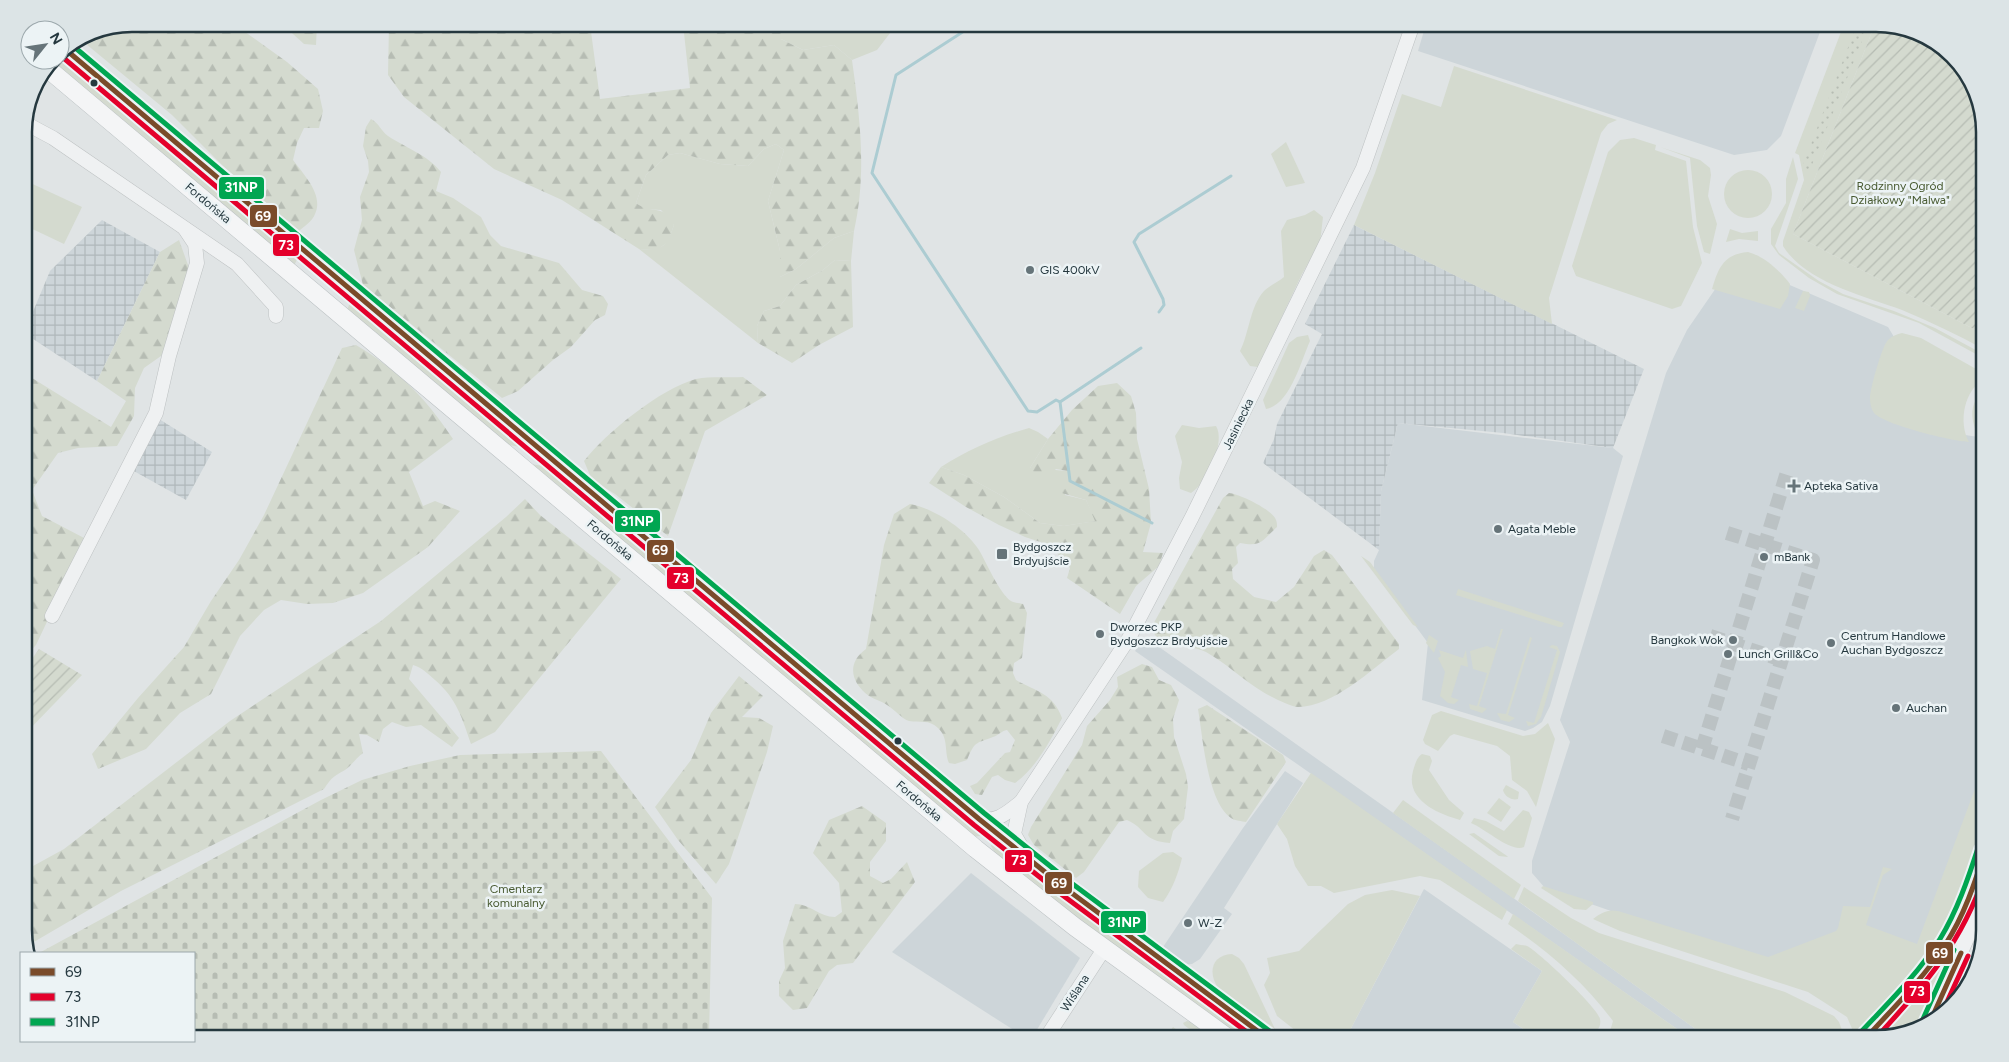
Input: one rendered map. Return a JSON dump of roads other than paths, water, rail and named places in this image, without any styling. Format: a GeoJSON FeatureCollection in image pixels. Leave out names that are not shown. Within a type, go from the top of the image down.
{"type":"FeatureCollection","features":[{"type":"Feature","properties":{"kind":"main road","name":"Fordońska"},"geometry":{"type":"LineString","coordinates":[[71,54],[979,819],[1034,863],[1256,1030]]}},
{"type":"Feature","properties":{"kind":"main road","name":"Fordońska"},"geometry":{"type":"LineString","coordinates":[[53,73],[969,843],[1104,949],[1217,1030]]}},
{"type":"Feature","properties":{"kind":"street","name":"Jasiniecka"},"geometry":{"type":"LineString","coordinates":[[979,819],[991,821],[998,819],[1021,802],[1129,638],[1192,517],[1362,168],[1410,32]]}},
{"type":"Feature","properties":{"kind":"street"},"geometry":{"type":"LineString","coordinates":[[33,128],[52,138],[141,197],[185,230],[237,264],[276,307],[276,316]]}},
{"type":"Feature","properties":{"kind":"street"},"geometry":{"type":"LineString","coordinates":[[52,616],[156,413],[169,356],[197,263],[195,244],[185,230]]}},
{"type":"Feature","properties":{"kind":"street","name":"Jasiniecka"},"geometry":{"type":"LineString","coordinates":[[1021,802],[1014,834],[1024,852],[1034,863]]}},
{"type":"Feature","properties":{"kind":"street"},"geometry":{"type":"LineString","coordinates":[[1873,1030],[1916,984],[1944,946],[1967,901],[1976,876]]}},
{"type":"Feature","properties":{"kind":"street"},"geometry":{"type":"LineString","coordinates":[[1935,1011],[1976,918]]}},
{"type":"Feature","properties":{"kind":"street","name":"Wiślana"},"geometry":{"type":"LineString","coordinates":[[1051,1030],[1104,949]]}},
{"type":"Feature","properties":{"kind":"waterway"},"geometry":{"type":"LineString","coordinates":[[962,33],[896,75],[872,173],[1028,411],[1037,412],[1056,400],[1060,402],[1070,481],[1152,523]]}},
{"type":"Feature","properties":{"kind":"waterway"},"geometry":{"type":"LineString","coordinates":[[1159,312],[1164,305],[1163,299],[1134,242],[1139,234],[1231,176]]}},
{"type":"Feature","properties":{"kind":"waterway"},"geometry":{"type":"LineString","coordinates":[[1060,402],[1141,348]]}},
{"type":"Feature","properties":{"kind":"tunnel"},"geometry":{"type":"LineString","coordinates":[[1702,749],[1788,469]]}},
{"type":"Feature","properties":{"kind":"tunnel"},"geometry":{"type":"LineString","coordinates":[[1727,533],[1813,560],[1732,819]]}},
{"type":"Feature","properties":{"kind":"tunnel"},"geometry":{"type":"LineString","coordinates":[[1710,636],[1782,660]]}},
{"type":"Feature","properties":{"kind":"tunnel"},"geometry":{"type":"LineString","coordinates":[[1663,736],[1749,764]]}},
{"type":"Feature","properties":{"kind":"place","name":"GIS 400kV"},"geometry":{"type":"Point","coordinates":[1030,270]}},
{"type":"Feature","properties":{"kind":"place","name":"Apteka Sativa"},"geometry":{"type":"Point","coordinates":[1794,486]}},
{"type":"Feature","properties":{"kind":"place","name":"Agata Meble"},"geometry":{"type":"Point","coordinates":[1498,529]}},
{"type":"Feature","properties":{"kind":"place","name":"Bydgoszcz Brdyujście"},"geometry":{"type":"Point","coordinates":[1002,554]}},
{"type":"Feature","properties":{"kind":"place","name":"mBank"},"geometry":{"type":"Point","coordinates":[1764,557]}},
{"type":"Feature","properties":{"kind":"place","name":"Dworzec PKP Bydgoszcz Brdyujście"},"geometry":{"type":"Point","coordinates":[1100,634]}},
{"type":"Feature","properties":{"kind":"place","name":"Bangkok Wok"},"geometry":{"type":"Point","coordinates":[1733,640]}},
{"type":"Feature","properties":{"kind":"place","name":"Centrum Handlowe Auchan Bydgoszcz"},"geometry":{"type":"Point","coordinates":[1831,643]}},
{"type":"Feature","properties":{"kind":"place","name":"Lunch Grill&Co"},"geometry":{"type":"Point","coordinates":[1728,654]}},
{"type":"Feature","properties":{"kind":"place","name":"Auchan"},"geometry":{"type":"Point","coordinates":[1896,708]}},
{"type":"Feature","properties":{"kind":"place","name":"W-Z"},"geometry":{"type":"Point","coordinates":[1188,923]}},
{"type":"Feature","properties":{"kind":"park label","name":"Rodzinny Ogród Działkowy \"Malwa\""},"geometry":{"type":"Point","coordinates":[1900,193]}},
{"type":"Feature","properties":{"kind":"park label","name":"Cmentarz komunalny"},"geometry":{"type":"Point","coordinates":[516,896]}}]}
